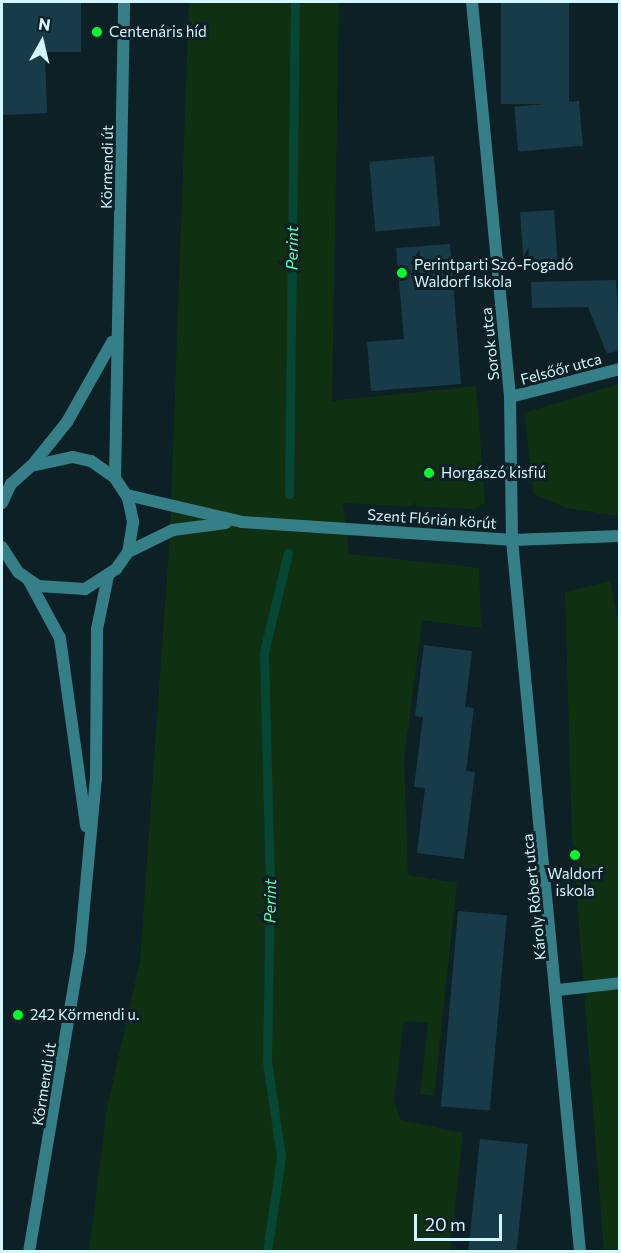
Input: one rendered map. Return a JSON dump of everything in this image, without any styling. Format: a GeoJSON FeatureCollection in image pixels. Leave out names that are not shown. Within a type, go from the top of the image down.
{"type":"FeatureCollection","features":[{"type":"Feature","properties":{"kind":"street","name":"Körmendi út"},"geometry":{"type":"LineString","coordinates":[[115,478],[124,2]]}},
{"type":"Feature","properties":{"kind":"street","name":"Sorok utca"},"geometry":{"type":"LineString","coordinates":[[472,2],[510,397],[512,540]]}},
{"type":"Feature","properties":{"kind":"street","name":"Körmendi út"},"geometry":{"type":"LineString","coordinates":[[6,484],[31,466],[73,413],[116,333]]}},
{"type":"Feature","properties":{"kind":"street","name":"Felsőőr utca"},"geometry":{"type":"LineString","coordinates":[[510,397],[620,369]]}},
{"type":"Feature","properties":{"kind":"street"},"geometry":{"type":"LineString","coordinates":[[2,547],[6,562],[29,581],[60,592],[85,589],[108,576],[128,552],[133,522],[127,495],[115,478],[91,461],[73,457],[31,466]]}},
{"type":"Feature","properties":{"kind":"street"},"geometry":{"type":"LineString","coordinates":[[2,503],[6,484]]}},
{"type":"Feature","properties":{"kind":"street","name":"Szent Flórián körút"},"geometry":{"type":"LineString","coordinates":[[127,495],[205,520],[512,540],[620,536]]}},
{"type":"Feature","properties":{"kind":"street","name":"Szent Flórián körút"},"geometry":{"type":"LineString","coordinates":[[128,552],[173,530],[205,520]]}},
{"type":"Feature","properties":{"kind":"street","name":"Károly Róbert utca"},"geometry":{"type":"LineString","coordinates":[[512,540],[558,990],[580,1251]]}},
{"type":"Feature","properties":{"kind":"street","name":"Körmendi út"},"geometry":{"type":"LineString","coordinates":[[29,1251],[80,950],[99,688],[97,629],[108,576]]}},
{"type":"Feature","properties":{"kind":"street","name":"Körmendi út"},"geometry":{"type":"LineString","coordinates":[[29,581],[60,638],[89,848]]}},
{"type":"Feature","properties":{"kind":"street"},"geometry":{"type":"LineString","coordinates":[[558,990],[620,983]]}},
{"type":"Feature","properties":{"kind":"green space"},"geometry":{"type":"Polygon","coordinates":[[[189,2],[339,2],[332,401],[476,386],[485,502],[475,509],[343,503],[349,554],[479,568],[481,628],[422,620],[404,759],[408,875],[457,883],[434,1096],[420,1094],[428,1023],[404,1021],[394,1101],[401,1120],[463,1133],[450,1251],[89,1252],[107,1108],[140,961],[170,534],[189,2]]]}},
{"type":"Feature","properties":{"kind":"green space"},"geometry":{"type":"Polygon","coordinates":[[[619,384],[619,516],[567,508],[534,494],[524,413],[619,384]]]}},
{"type":"Feature","properties":{"kind":"green space"},"geometry":{"type":"Polygon","coordinates":[[[610,581],[619,627],[619,1251],[604,1251],[572,833],[565,592],[610,581]]]}},
{"type":"Feature","properties":{"kind":"building"},"geometry":{"type":"Polygon","coordinates":[[[2,2],[81,2],[81,52],[45,52],[47,113],[2,115],[2,2]]]}},
{"type":"Feature","properties":{"kind":"building"},"geometry":{"type":"Polygon","coordinates":[[[501,2],[569,2],[569,104],[501,104],[501,2]]]}},
{"type":"Feature","properties":{"kind":"building"},"geometry":{"type":"Polygon","coordinates":[[[579,101],[583,146],[518,151],[514,107],[579,101]]]}},
{"type":"Feature","properties":{"kind":"building"},"geometry":{"type":"Polygon","coordinates":[[[434,156],[440,226],[375,231],[369,162],[434,156]]]}},
{"type":"Feature","properties":{"kind":"building"},"geometry":{"type":"Polygon","coordinates":[[[554,210],[558,261],[524,263],[520,212],[554,210]]]}},
{"type":"Feature","properties":{"kind":"building"},"geometry":{"type":"Polygon","coordinates":[[[450,244],[461,384],[371,391],[367,342],[404,339],[396,248],[450,244]]]}},
{"type":"Feature","properties":{"kind":"building"},"geometry":{"type":"Polygon","coordinates":[[[616,280],[620,350],[607,354],[588,307],[532,308],[531,282],[616,280]]]}},
{"type":"Feature","properties":{"kind":"building"},"geometry":{"type":"Polygon","coordinates":[[[424,645],[472,651],[465,707],[474,708],[466,771],[475,772],[464,859],[417,853],[425,788],[414,787],[423,717],[415,716],[424,645]]]}},
{"type":"Feature","properties":{"kind":"building"},"geometry":{"type":"Polygon","coordinates":[[[458,911],[507,915],[490,1111],[441,1106],[458,911]]]}},
{"type":"Feature","properties":{"kind":"building","name":"242 Körmendi u."},"geometry":{"type":"Polygon","coordinates":[[[15,1007],[24,1009],[21,1024],[13,1022],[15,1007]]]}},
{"type":"Feature","properties":{"kind":"building"},"geometry":{"type":"Polygon","coordinates":[[[480,1139],[528,1144],[516,1252],[468,1252],[480,1139]]]}},
{"type":"Feature","properties":{"kind":"waterway","name":"Perint"},"geometry":{"type":"LineString","coordinates":[[289,494],[295,2]]}},
{"type":"Feature","properties":{"kind":"waterway","name":"Perint"},"geometry":{"type":"LineString","coordinates":[[267,1252],[281,1157],[267,1061],[270,885],[264,652],[288,553]]}},
{"type":"Feature","properties":{"kind":"place","name":"Centenáris híd"},"geometry":{"type":"Point","coordinates":[97,32]}},
{"type":"Feature","properties":{"kind":"place","name":"Perintparti Szó-Fogadó Waldorf Iskola"},"geometry":{"type":"Point","coordinates":[402,273]}},
{"type":"Feature","properties":{"kind":"place","name":"Horgászó kisfiú"},"geometry":{"type":"Point","coordinates":[429,473]}},
{"type":"Feature","properties":{"kind":"place","name":"Waldorf iskola"},"geometry":{"type":"Point","coordinates":[575,855]}},
{"type":"Feature","properties":{"kind":"place","name":"242 Körmendi u."},"geometry":{"type":"Point","coordinates":[18,1015]}}]}
